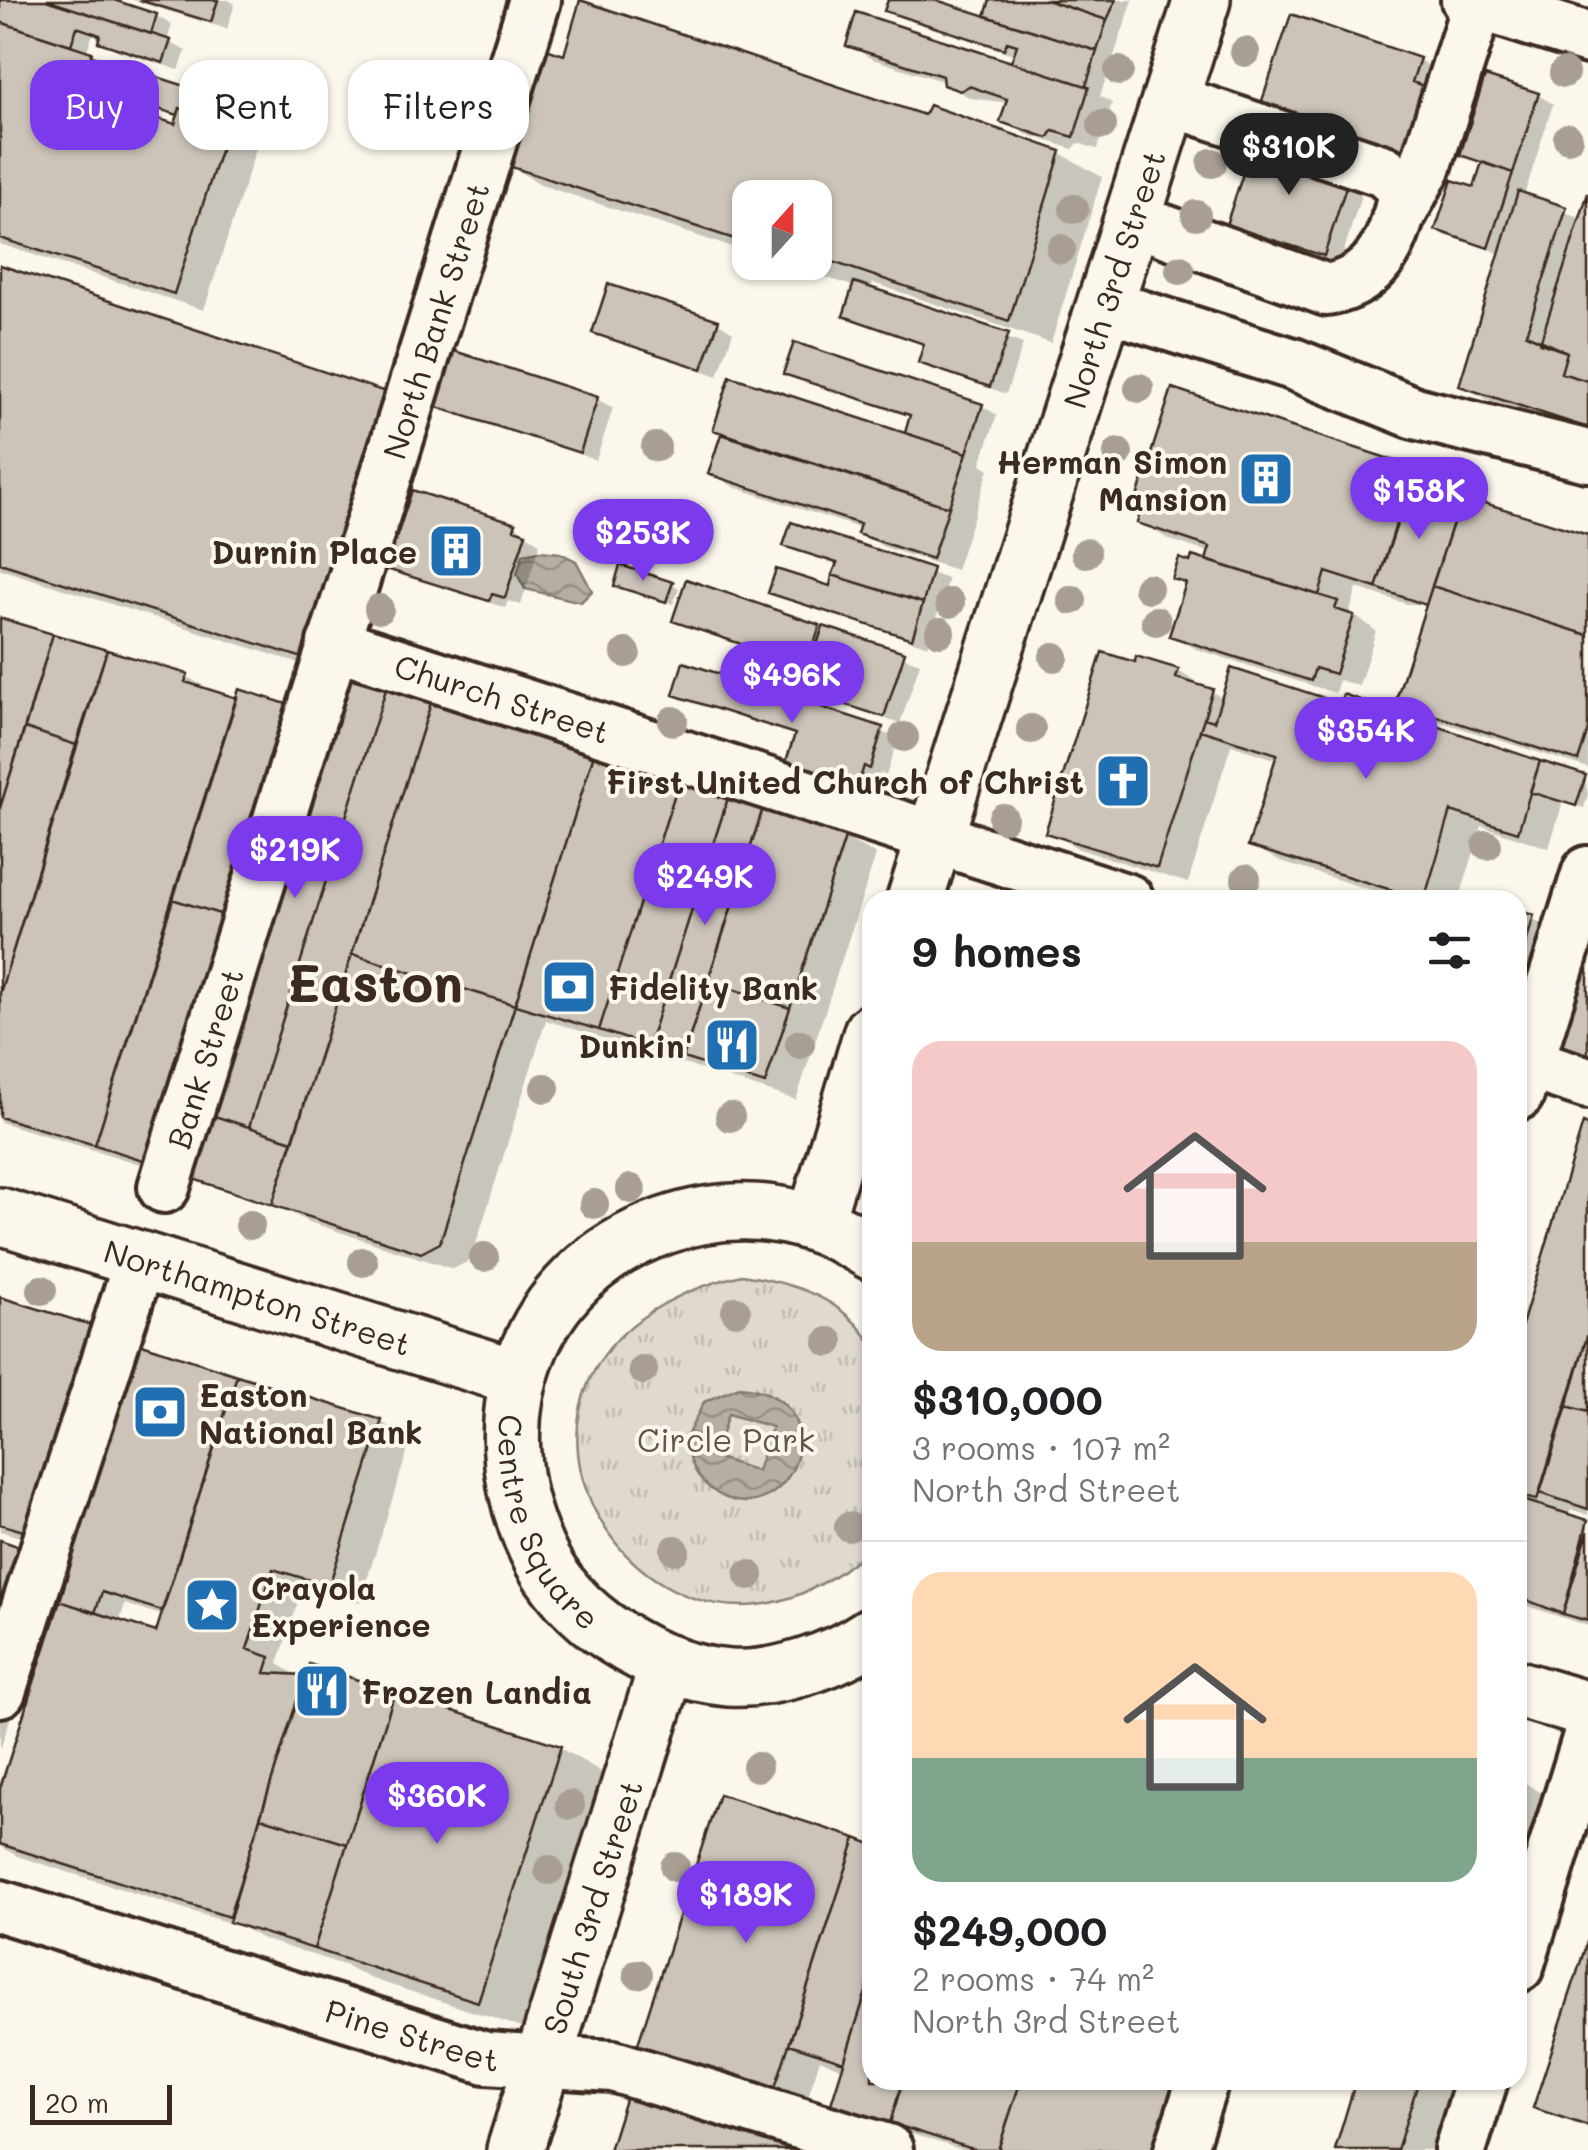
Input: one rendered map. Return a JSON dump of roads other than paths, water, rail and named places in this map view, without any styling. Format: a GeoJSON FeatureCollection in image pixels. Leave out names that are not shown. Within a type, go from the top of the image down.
{"type":"FeatureCollection","features":[{"type":"Feature","properties":{"kind":"main road","name":"North 3rd Street"},"geometry":{"type":"LineString","coordinates":[[918,890],[1202,0]]}},
{"type":"Feature","properties":{"kind":"main road"},"geometry":{"type":"LineString","coordinates":[[815,1222],[862,1065]]}},
{"type":"Feature","properties":{"kind":"main road","name":"Centre Square"},"geometry":{"type":"LineString","coordinates":[[862,1247],[815,1222],[753,1209],[698,1214],[636,1236],[579,1277],[541,1319],[516,1377],[511,1433],[520,1498],[536,1550],[574,1602],[616,1638],[668,1663],[729,1678],[776,1673],[862,1642]]}},
{"type":"Feature","properties":{"kind":"main road","name":"Northampton Street"},"geometry":{"type":"LineString","coordinates":[[0,1216],[516,1377]]}},
{"type":"Feature","properties":{"kind":"main road","name":"South 3rd Street"},"geometry":{"type":"LineString","coordinates":[[515,2150],[668,1663]]}},
{"type":"Feature","properties":{"kind":"main road"},"geometry":{"type":"LineString","coordinates":[[1527,1691],[1588,1710]]}},
{"type":"Feature","properties":{"kind":"street","name":"North Bank Street"},"geometry":{"type":"LineString","coordinates":[[333,643],[535,0]]}},
{"type":"Feature","properties":{"kind":"street"},"geometry":{"type":"LineString","coordinates":[[1132,219],[1327,290],[1354,285],[1372,272],[1425,168],[1472,2],[1588,38]]}},
{"type":"Feature","properties":{"kind":"street"},"geometry":{"type":"LineString","coordinates":[[1170,100],[1384,170],[1404,189],[1395,225]]}},
{"type":"Feature","properties":{"kind":"street"},"geometry":{"type":"LineString","coordinates":[[1105,306],[1293,364],[1416,413],[1588,456]]}},
{"type":"Feature","properties":{"kind":"street","name":"Church Street"},"geometry":{"type":"LineString","coordinates":[[333,643],[1097,890]]}},
{"type":"Feature","properties":{"kind":"street","name":"Bank Street"},"geometry":{"type":"LineString","coordinates":[[164,1187],[333,643]]}},
{"type":"Feature","properties":{"kind":"street"},"geometry":{"type":"LineString","coordinates":[[1527,1048],[1588,872]]}},
{"type":"Feature","properties":{"kind":"street"},"geometry":{"type":"LineString","coordinates":[[1527,1055],[1588,1082]]}},
{"type":"Feature","properties":{"kind":"street"},"geometry":{"type":"LineString","coordinates":[[0,1692],[140,1260]]}},
{"type":"Feature","properties":{"kind":"street"},"geometry":{"type":"LineString","coordinates":[[1527,1937],[1588,1739]]}},
{"type":"Feature","properties":{"kind":"street","name":"Pine Street"},"geometry":{"type":"LineString","coordinates":[[0,1906],[486,2058],[613,2066],[887,2150]]}},
{"type":"Feature","properties":{"kind":"street"},"geometry":{"type":"LineString","coordinates":[[1180,2150],[1200,2090]]}},
{"type":"Feature","properties":{"kind":"street"},"geometry":{"type":"LineString","coordinates":[[1460,2150],[1479,2090]]}},
{"type":"Feature","properties":{"kind":"water"},"geometry":{"type":"Polygon","coordinates":[[[560,553],[576,561],[592,591],[581,602],[525,589],[517,574],[523,554],[560,553]]]}},
{"type":"Feature","properties":{"kind":"water"},"geometry":{"type":"Polygon","coordinates":[[[739,1387],[772,1396],[792,1413],[799,1436],[796,1460],[785,1481],[767,1496],[744,1502],[718,1494],[699,1476],[691,1462],[687,1436],[704,1402],[739,1387]],[[728,1414],[715,1457],[757,1471],[772,1427],[728,1414]]]}},
{"type":"Feature","properties":{"kind":"place","name":"Herman Simon Mansion"},"geometry":{"type":"Point","coordinates":[1266,479]}},
{"type":"Feature","properties":{"kind":"place","name":"Durnin Place"},"geometry":{"type":"Point","coordinates":[456,551]}},
{"type":"Feature","properties":{"kind":"place","name":"First United Church of Christ"},"geometry":{"type":"Point","coordinates":[1123,781]}},
{"type":"Feature","properties":{"kind":"place","name":"Fidelity Bank"},"geometry":{"type":"Point","coordinates":[569,987]}},
{"type":"Feature","properties":{"kind":"place","name":"Dunkin'"},"geometry":{"type":"Point","coordinates":[732,1045]}},
{"type":"Feature","properties":{"kind":"place","name":"Easton National Bank"},"geometry":{"type":"Point","coordinates":[160,1412]}},
{"type":"Feature","properties":{"kind":"place","name":"Crayola Experience"},"geometry":{"type":"Point","coordinates":[212,1605]}},
{"type":"Feature","properties":{"kind":"place","name":"Frozen Landia"},"geometry":{"type":"Point","coordinates":[322,1691]}},
{"type":"Feature","properties":{"kind":"district","name":"Easton"},"geometry":{"type":"Point","coordinates":[375,981]}},
{"type":"Feature","properties":{"kind":"park label","name":"Circle Park"},"geometry":{"type":"Point","coordinates":[726,1439]}}]}
